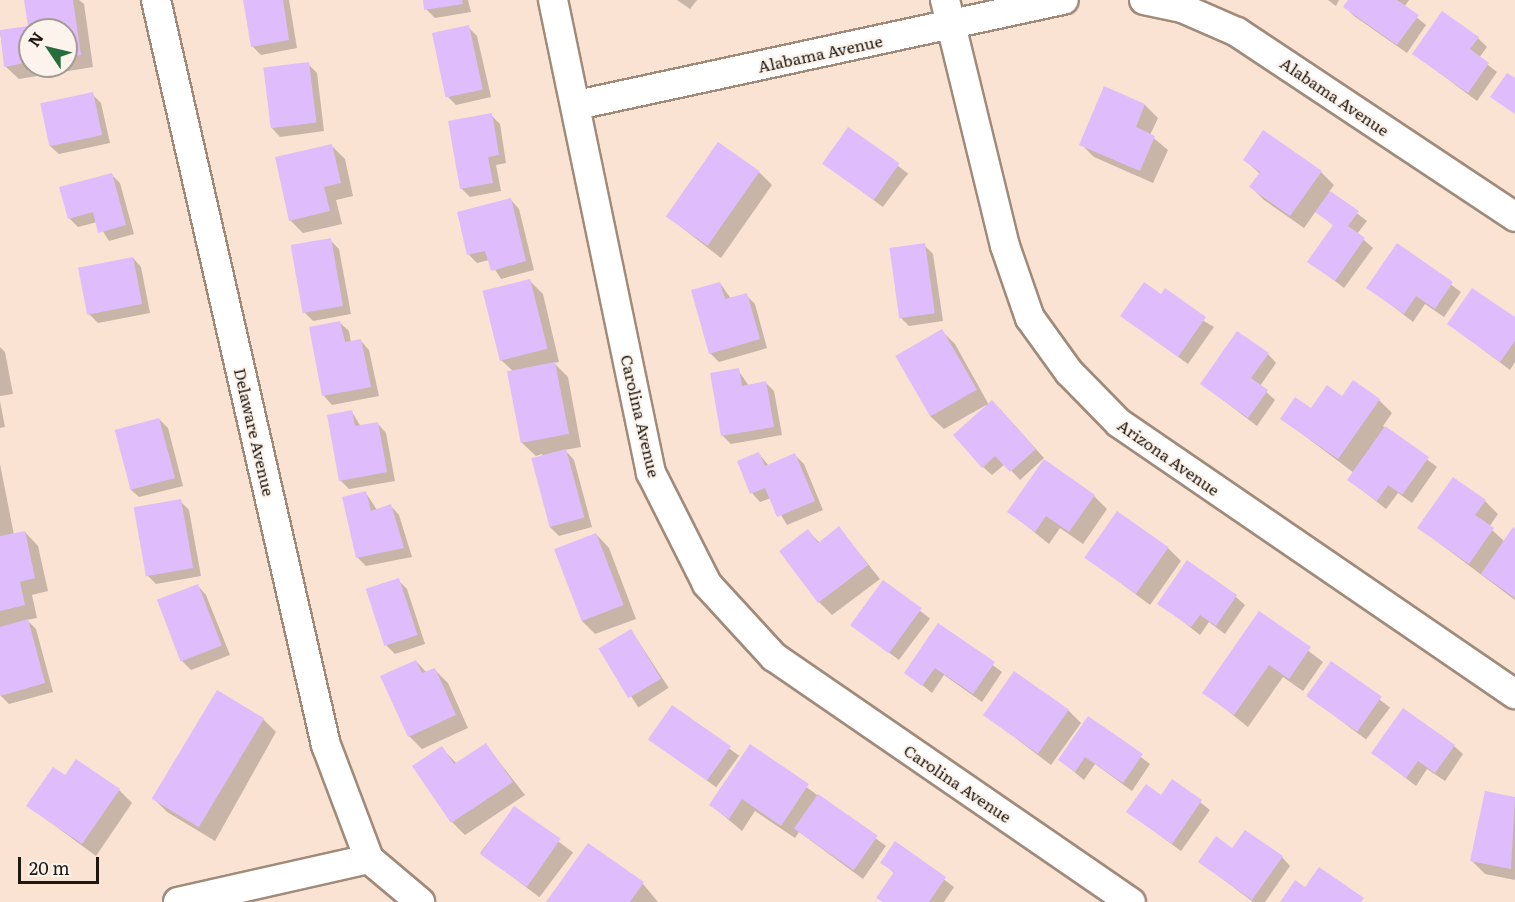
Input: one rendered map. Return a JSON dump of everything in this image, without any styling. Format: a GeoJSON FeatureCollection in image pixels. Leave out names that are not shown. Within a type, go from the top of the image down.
{"type":"FeatureCollection","features":[{"type":"Feature","properties":{"kind":"street","name":"Delaware Avenue"},"geometry":{"type":"LineString","coordinates":[[156,0],[326,745],[369,859]]}},
{"type":"Feature","properties":{"kind":"street","name":"Carolina Avenue"},"geometry":{"type":"LineString","coordinates":[[553,0],[577,105],[651,472],[707,584],[774,657],[1131,902]]}},
{"type":"Feature","properties":{"kind":"street","name":"Alabama Avenue"},"geometry":{"type":"LineString","coordinates":[[577,105],[948,13],[1064,0]]}},
{"type":"Feature","properties":{"kind":"street","name":"Alabama Avenue"},"geometry":{"type":"LineString","coordinates":[[1144,0],[1182,8],[1237,32],[1515,217]]}},
{"type":"Feature","properties":{"kind":"street","name":"Arizona Avenue"},"geometry":{"type":"LineString","coordinates":[[948,13],[1005,246],[1030,318],[1069,372],[1119,423],[1515,694]]}},
{"type":"Feature","properties":{"kind":"street"},"geometry":{"type":"LineString","coordinates":[[178,902],[369,859],[420,902]]}},
{"type":"Feature","properties":{"kind":"building"},"geometry":{"type":"Polygon","coordinates":[[[24,0],[73,0],[76,18],[27,18],[24,0]]]}},
{"type":"Feature","properties":{"kind":"building"},"geometry":{"type":"Polygon","coordinates":[[[243,0],[283,0],[289,40],[251,47],[243,0]]]}},
{"type":"Feature","properties":{"kind":"building"},"geometry":{"type":"Polygon","coordinates":[[[423,0],[462,0],[463,4],[424,10],[423,0]]]}},
{"type":"Feature","properties":{"kind":"building"},"geometry":{"type":"Polygon","coordinates":[[[1348,0],[1397,0],[1419,15],[1397,45],[1343,7],[1348,0]]]}},
{"type":"Feature","properties":{"kind":"building"},"geometry":{"type":"Polygon","coordinates":[[[1442,11],[1479,37],[1470,49],[1489,63],[1468,93],[1412,54],[1442,11]]]}},
{"type":"Feature","properties":{"kind":"building"},"geometry":{"type":"Polygon","coordinates":[[[469,25],[483,90],[446,97],[432,33],[469,25]]]}},
{"type":"Feature","properties":{"kind":"building"},"geometry":{"type":"Polygon","coordinates":[[[18,27],[18,64],[4,67],[0,30],[18,27]]]}},
{"type":"Feature","properties":{"kind":"building"},"geometry":{"type":"Polygon","coordinates":[[[78,34],[81,55],[78,55],[78,34]]]}},
{"type":"Feature","properties":{"kind":"building"},"geometry":{"type":"Polygon","coordinates":[[[309,62],[316,123],[271,128],[263,68],[309,62]]]}},
{"type":"Feature","properties":{"kind":"building"},"geometry":{"type":"Polygon","coordinates":[[[1507,73],[1515,78],[1515,114],[1490,97],[1507,73]]]}},
{"type":"Feature","properties":{"kind":"building"},"geometry":{"type":"Polygon","coordinates":[[[1104,86],[1145,104],[1136,127],[1155,136],[1140,171],[1079,145],[1104,86]]]}},
{"type":"Feature","properties":{"kind":"building"},"geometry":{"type":"Polygon","coordinates":[[[93,92],[102,135],[49,146],[40,103],[93,92]]]}},
{"type":"Feature","properties":{"kind":"building"},"geometry":{"type":"Polygon","coordinates":[[[492,113],[499,155],[488,157],[493,183],[460,189],[448,121],[492,113]]]}},
{"type":"Feature","properties":{"kind":"building"},"geometry":{"type":"Polygon","coordinates":[[[848,127],[900,163],[874,200],[822,164],[848,127]]]}},
{"type":"Feature","properties":{"kind":"building"},"geometry":{"type":"Polygon","coordinates":[[[1263,130],[1322,171],[1290,216],[1249,187],[1260,172],[1243,160],[1263,130]]]}},
{"type":"Feature","properties":{"kind":"building"},"geometry":{"type":"Polygon","coordinates":[[[718,142],[760,171],[708,246],[666,217],[718,142]]]}},
{"type":"Feature","properties":{"kind":"building"},"geometry":{"type":"Polygon","coordinates":[[[332,144],[341,183],[324,187],[330,211],[289,221],[275,157],[332,144]]]}},
{"type":"Feature","properties":{"kind":"building"},"geometry":{"type":"Polygon","coordinates":[[[112,173],[126,225],[98,233],[93,212],[68,219],[59,187],[112,173]]]}},
{"type":"Feature","properties":{"kind":"building"},"geometry":{"type":"Polygon","coordinates":[[[1330,191],[1359,211],[1348,226],[1365,238],[1335,281],[1307,262],[1333,225],[1315,212],[1330,191]]]}},
{"type":"Feature","properties":{"kind":"building"},"geometry":{"type":"Polygon","coordinates":[[[511,198],[526,261],[491,271],[485,251],[467,255],[457,212],[511,198]]]}},
{"type":"Feature","properties":{"kind":"building"},"geometry":{"type":"Polygon","coordinates":[[[331,238],[343,306],[303,313],[291,245],[331,238]]]}},
{"type":"Feature","properties":{"kind":"building"},"geometry":{"type":"Polygon","coordinates":[[[925,243],[935,313],[899,318],[889,248],[925,243]]]}},
{"type":"Feature","properties":{"kind":"building"},"geometry":{"type":"Polygon","coordinates":[[[1397,243],[1453,282],[1435,309],[1416,296],[1404,314],[1366,288],[1397,243]]]}},
{"type":"Feature","properties":{"kind":"building"},"geometry":{"type":"Polygon","coordinates":[[[133,257],[142,304],[87,315],[78,268],[133,257]]]}},
{"type":"Feature","properties":{"kind":"building"},"geometry":{"type":"Polygon","coordinates":[[[530,279],[547,349],[500,361],[482,291],[530,279]]]}},
{"type":"Feature","properties":{"kind":"building"},"geometry":{"type":"Polygon","coordinates":[[[720,282],[725,299],[747,293],[760,339],[709,354],[691,290],[720,282]]]}},
{"type":"Feature","properties":{"kind":"building"},"geometry":{"type":"Polygon","coordinates":[[[1144,282],[1161,294],[1165,288],[1206,317],[1178,357],[1120,316],[1144,282]]]}},
{"type":"Feature","properties":{"kind":"building"},"geometry":{"type":"Polygon","coordinates":[[[1472,288],[1515,317],[1515,341],[1500,362],[1447,324],[1472,288]]]}},
{"type":"Feature","properties":{"kind":"building"},"geometry":{"type":"Polygon","coordinates":[[[340,321],[345,342],[361,339],[371,387],[322,396],[309,327],[340,321]]]}},
{"type":"Feature","properties":{"kind":"building"},"geometry":{"type":"Polygon","coordinates":[[[942,329],[977,390],[930,417],[895,356],[942,329]]]}},
{"type":"Feature","properties":{"kind":"building"},"geometry":{"type":"Polygon","coordinates":[[[1237,331],[1269,353],[1251,378],[1268,390],[1248,418],[1200,384],[1237,331]]]}},
{"type":"Feature","properties":{"kind":"building"},"geometry":{"type":"Polygon","coordinates":[[[555,362],[569,434],[521,443],[507,371],[555,362]]]}},
{"type":"Feature","properties":{"kind":"building"},"geometry":{"type":"Polygon","coordinates":[[[739,368],[742,386],[766,381],[774,427],[721,436],[710,373],[739,368]]]}},
{"type":"Feature","properties":{"kind":"building"},"geometry":{"type":"Polygon","coordinates":[[[1353,380],[1380,399],[1338,459],[1280,419],[1295,397],[1311,408],[1327,385],[1342,396],[1353,380]]]}},
{"type":"Feature","properties":{"kind":"building"},"geometry":{"type":"Polygon","coordinates":[[[992,400],[1036,449],[1010,472],[995,456],[982,468],[953,435],[992,400]]]}},
{"type":"Feature","properties":{"kind":"building"},"geometry":{"type":"Polygon","coordinates":[[[352,410],[355,426],[378,422],[387,472],[339,481],[327,415],[352,410]]]}},
{"type":"Feature","properties":{"kind":"building"},"geometry":{"type":"Polygon","coordinates":[[[159,418],[175,478],[131,490],[115,430],[159,418]]]}},
{"type":"Feature","properties":{"kind":"building"},"geometry":{"type":"Polygon","coordinates":[[[1385,426],[1429,457],[1402,495],[1388,485],[1377,501],[1347,480],[1385,426]]]}},
{"type":"Feature","properties":{"kind":"building"},"geometry":{"type":"Polygon","coordinates":[[[566,449],[584,518],[550,527],[531,458],[566,449]]]}},
{"type":"Feature","properties":{"kind":"building"},"geometry":{"type":"Polygon","coordinates":[[[759,452],[765,466],[795,453],[815,501],[777,517],[765,488],[750,494],[737,461],[759,452]]]}},
{"type":"Feature","properties":{"kind":"building"},"geometry":{"type":"Polygon","coordinates":[[[1044,459],[1095,495],[1069,532],[1046,516],[1035,532],[1007,512],[1044,459]]]}},
{"type":"Feature","properties":{"kind":"building"},"geometry":{"type":"Polygon","coordinates":[[[1453,477],[1486,500],[1475,515],[1494,528],[1469,564],[1417,528],[1453,477]]]}},
{"type":"Feature","properties":{"kind":"building"},"geometry":{"type":"Polygon","coordinates":[[[366,491],[371,511],[391,504],[404,548],[356,558],[342,497],[366,491]]]}},
{"type":"Feature","properties":{"kind":"building"},"geometry":{"type":"Polygon","coordinates":[[[181,499],[193,568],[146,576],[134,507],[181,499]]]}},
{"type":"Feature","properties":{"kind":"building"},"geometry":{"type":"Polygon","coordinates":[[[1117,511],[1169,547],[1136,594],[1084,558],[1117,511]]]}},
{"type":"Feature","properties":{"kind":"building"},"geometry":{"type":"Polygon","coordinates":[[[839,526],[868,565],[818,603],[779,551],[808,529],[818,543],[839,526]]]}},
{"type":"Feature","properties":{"kind":"building"},"geometry":{"type":"Polygon","coordinates":[[[1513,527],[1515,529],[1515,598],[1481,574],[1513,527]]]}},
{"type":"Feature","properties":{"kind":"building"},"geometry":{"type":"Polygon","coordinates":[[[25,531],[35,578],[20,582],[25,605],[0,611],[0,536],[25,531]]]}},
{"type":"Feature","properties":{"kind":"building"},"geometry":{"type":"Polygon","coordinates":[[[596,533],[624,605],[582,621],[554,549],[596,533]]]}},
{"type":"Feature","properties":{"kind":"building"},"geometry":{"type":"Polygon","coordinates":[[[1187,560],[1237,595],[1216,626],[1200,615],[1191,627],[1157,604],[1187,560]]]}},
{"type":"Feature","properties":{"kind":"building"},"geometry":{"type":"Polygon","coordinates":[[[399,578],[418,635],[384,646],[366,589],[399,578]]]}},
{"type":"Feature","properties":{"kind":"building"},"geometry":{"type":"Polygon","coordinates":[[[883,580],[922,608],[889,654],[850,625],[883,580]]]}},
{"type":"Feature","properties":{"kind":"building"},"geometry":{"type":"Polygon","coordinates":[[[198,584],[222,646],[181,661],[157,600],[198,584]]]}},
{"type":"Feature","properties":{"kind":"building"},"geometry":{"type":"Polygon","coordinates":[[[1259,611],[1311,647],[1289,679],[1269,665],[1234,715],[1202,693],[1259,611]]]}},
{"type":"Feature","properties":{"kind":"building"},"geometry":{"type":"Polygon","coordinates":[[[28,619],[45,683],[0,696],[0,627],[28,619]]]}},
{"type":"Feature","properties":{"kind":"building"},"geometry":{"type":"Polygon","coordinates":[[[938,623],[995,662],[973,694],[935,668],[922,686],[904,673],[938,623]]]}},
{"type":"Feature","properties":{"kind":"building"},"geometry":{"type":"Polygon","coordinates":[[[631,629],[661,679],[628,698],[598,649],[631,629]]]}},
{"type":"Feature","properties":{"kind":"building"},"geometry":{"type":"Polygon","coordinates":[[[416,660],[422,673],[435,668],[456,715],[408,737],[380,676],[416,660]]]}},
{"type":"Feature","properties":{"kind":"building"},"geometry":{"type":"Polygon","coordinates":[[[1331,661],[1382,697],[1357,732],[1306,696],[1331,661]]]}},
{"type":"Feature","properties":{"kind":"building"},"geometry":{"type":"Polygon","coordinates":[[[1014,671],[1069,709],[1038,754],[983,715],[1014,671]]]}},
{"type":"Feature","properties":{"kind":"building"},"geometry":{"type":"Polygon","coordinates":[[[217,690],[264,718],[199,827],[152,799],[217,690]]]}},
{"type":"Feature","properties":{"kind":"building"},"geometry":{"type":"Polygon","coordinates":[[[672,705],[731,746],[707,781],[648,739],[672,705]]]}},
{"type":"Feature","properties":{"kind":"building"},"geometry":{"type":"Polygon","coordinates":[[[1403,708],[1455,745],[1435,773],[1418,761],[1406,778],[1371,753],[1403,708]]]}},
{"type":"Feature","properties":{"kind":"building"},"geometry":{"type":"Polygon","coordinates":[[[1088,716],[1143,754],[1123,783],[1085,757],[1075,772],[1058,760],[1088,716]]]}},
{"type":"Feature","properties":{"kind":"building"},"geometry":{"type":"Polygon","coordinates":[[[486,743],[513,782],[451,823],[412,766],[442,746],[454,764],[486,743]]]}},
{"type":"Feature","properties":{"kind":"building"},"geometry":{"type":"Polygon","coordinates":[[[750,744],[809,784],[781,826],[742,799],[729,819],[709,805],[750,744]]]}},
{"type":"Feature","properties":{"kind":"building"},"geometry":{"type":"Polygon","coordinates":[[[76,759],[120,789],[82,844],[26,806],[53,767],[65,775],[76,759]]]}},
{"type":"Feature","properties":{"kind":"building"},"geometry":{"type":"Polygon","coordinates":[[[1172,779],[1202,800],[1172,844],[1126,812],[1146,784],[1161,795],[1172,779]]]}},
{"type":"Feature","properties":{"kind":"building"},"geometry":{"type":"Polygon","coordinates":[[[1485,791],[1515,797],[1511,869],[1470,861],[1485,791]]]}},
{"type":"Feature","properties":{"kind":"building"},"geometry":{"type":"Polygon","coordinates":[[[818,794],[878,836],[854,870],[794,828],[818,794]]]}},
{"type":"Feature","properties":{"kind":"building"},"geometry":{"type":"Polygon","coordinates":[[[514,806],[561,839],[527,887],[480,854],[514,806]]]}},
{"type":"Feature","properties":{"kind":"building"},"geometry":{"type":"Polygon","coordinates":[[[1245,830],[1283,856],[1252,900],[1198,862],[1216,836],[1232,848],[1245,830]]]}},
{"type":"Feature","properties":{"kind":"building"},"geometry":{"type":"Polygon","coordinates":[[[895,841],[946,877],[929,902],[883,902],[876,898],[894,872],[880,863],[895,841]]]}},
{"type":"Feature","properties":{"kind":"building"},"geometry":{"type":"Polygon","coordinates":[[[588,843],[644,882],[630,902],[546,902],[588,843]]]}},
{"type":"Feature","properties":{"kind":"building"},"geometry":{"type":"Polygon","coordinates":[[[1319,867],[1364,898],[1361,902],[1280,902],[1295,880],[1305,887],[1319,867]]]}}]}
